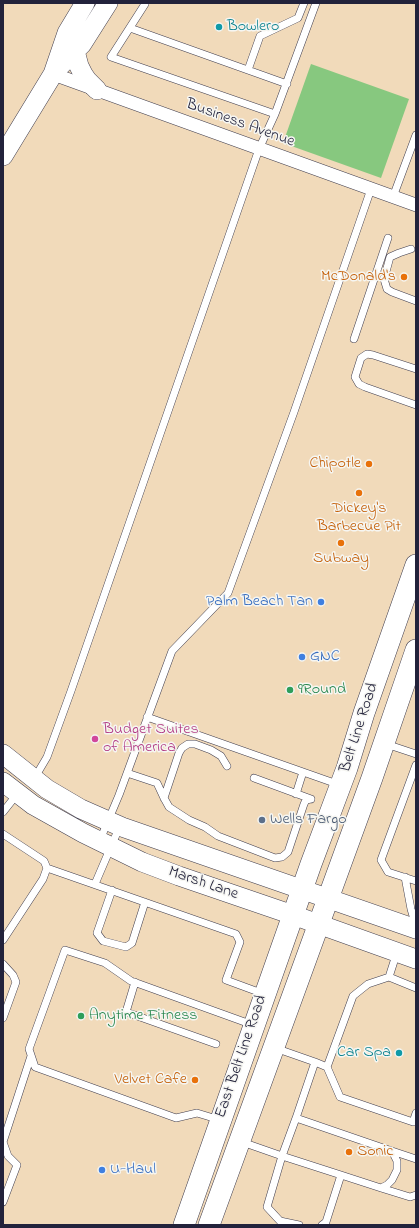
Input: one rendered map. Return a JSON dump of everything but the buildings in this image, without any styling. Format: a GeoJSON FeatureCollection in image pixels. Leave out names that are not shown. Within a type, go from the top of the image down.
{"type":"FeatureCollection","features":[{"type":"Feature","properties":{"kind":"main road"},"geometry":{"type":"LineString","coordinates":[[53,74],[67,33],[85,3]]}},
{"type":"Feature","properties":{"kind":"main road"},"geometry":{"type":"LineString","coordinates":[[3,156],[53,74],[82,44],[108,3]]}},
{"type":"Feature","properties":{"kind":"main road"},"geometry":{"type":"LineString","coordinates":[[75,51],[83,74],[97,90]]}},
{"type":"Feature","properties":{"kind":"main road","name":"Belt Line Road"},"geometry":{"type":"LineString","coordinates":[[302,889],[347,768],[364,713],[416,565]]}},
{"type":"Feature","properties":{"kind":"main road"},"geometry":{"type":"LineString","coordinates":[[416,606],[408,630],[409,635],[416,643]]}},
{"type":"Feature","properties":{"kind":"main road"},"geometry":{"type":"LineString","coordinates":[[377,763],[376,726],[396,671],[400,653],[389,644]]}},
{"type":"Feature","properties":{"kind":"main road","name":"Belt Line Road"},"geometry":{"type":"LineString","coordinates":[[319,925],[416,651]]}},
{"type":"Feature","properties":{"kind":"main road","name":"Marsh Lane"},"geometry":{"type":"LineString","coordinates":[[3,754],[47,789],[81,809],[114,823],[416,928]]}},
{"type":"Feature","properties":{"kind":"main road","name":"Marsh Lane"},"geometry":{"type":"LineString","coordinates":[[3,782],[33,805],[142,862],[416,959]]}},
{"type":"Feature","properties":{"kind":"main road","name":"East Belt Line Road"},"geometry":{"type":"LineString","coordinates":[[184,1225],[302,889]]}},
{"type":"Feature","properties":{"kind":"main road","name":"East Belt Line Road"},"geometry":{"type":"LineString","coordinates":[[209,1225],[319,925]]}},
{"type":"Feature","properties":{"kind":"street","name":"Business Avenue"},"geometry":{"type":"LineString","coordinates":[[53,74],[416,205]]}},
{"type":"Feature","properties":{"kind":"lane"},"geometry":{"type":"LineString","coordinates":[[144,3],[145,4],[111,57],[275,114]]}},
{"type":"Feature","properties":{"kind":"lane"},"geometry":{"type":"LineString","coordinates":[[34,779],[47,757],[259,149],[287,84],[315,6],[303,4],[298,18],[260,36],[248,70]]}},
{"type":"Feature","properties":{"kind":"lane"},"geometry":{"type":"LineString","coordinates":[[130,28],[287,84]]}},
{"type":"Feature","properties":{"kind":"lane"},"geometry":{"type":"LineString","coordinates":[[393,197],[416,135]]}},
{"type":"Feature","properties":{"kind":"lane"},"geometry":{"type":"LineString","coordinates":[[95,884],[105,844],[114,823],[119,795],[172,651],[228,593],[294,412],[371,189]]}},
{"type":"Feature","properties":{"kind":"lane"},"geometry":{"type":"LineString","coordinates":[[354,339],[388,238]]}},
{"type":"Feature","properties":{"kind":"lane"},"geometry":{"type":"LineString","coordinates":[[411,249],[399,252],[390,257],[384,279],[387,289],[416,301]]}},
{"type":"Feature","properties":{"kind":"lane"},"geometry":{"type":"LineString","coordinates":[[416,369],[367,354],[361,358],[355,377],[359,384],[365,387],[416,406]]}},
{"type":"Feature","properties":{"kind":"lane"},"geometry":{"type":"LineString","coordinates":[[147,717],[341,785]]}},
{"type":"Feature","properties":{"kind":"lane"},"geometry":{"type":"LineString","coordinates":[[384,743],[416,754]]}},
{"type":"Feature","properties":{"kind":"lane"},"geometry":{"type":"LineString","coordinates":[[164,798],[179,752],[188,744],[195,744],[211,750],[221,756],[227,766]]}},
{"type":"Feature","properties":{"kind":"lane"},"geometry":{"type":"LineString","coordinates":[[416,765],[414,774],[381,860],[388,872],[416,881]]}},
{"type":"Feature","properties":{"kind":"lane"},"geometry":{"type":"LineString","coordinates":[[296,794],[303,772]]}},
{"type":"Feature","properties":{"kind":"lane"},"geometry":{"type":"LineString","coordinates":[[127,773],[157,783],[169,807],[189,820],[206,827],[218,836],[275,858],[282,857],[288,852],[304,804],[306,800],[311,799],[254,778]]}},
{"type":"Feature","properties":{"kind":"lane"},"geometry":{"type":"LineString","coordinates":[[3,812],[18,793]]}},
{"type":"Feature","properties":{"kind":"lane"},"geometry":{"type":"LineString","coordinates":[[105,844],[114,823]]}},
{"type":"Feature","properties":{"kind":"lane"},"geometry":{"type":"LineString","coordinates":[[3,834],[44,861],[47,868],[43,879],[3,940]]}},
{"type":"Feature","properties":{"kind":"lane"},"geometry":{"type":"LineString","coordinates":[[47,868],[236,934],[240,942],[226,980],[264,994]]}},
{"type":"Feature","properties":{"kind":"lane"},"geometry":{"type":"LineString","coordinates":[[405,877],[416,928]]}},
{"type":"Feature","properties":{"kind":"lane"},"geometry":{"type":"LineString","coordinates":[[112,890],[97,933],[103,941],[126,947],[132,943],[145,902]]}},
{"type":"Feature","properties":{"kind":"lane"},"geometry":{"type":"LineString","coordinates":[[220,1120],[197,1113],[176,1118],[35,1067],[29,1049],[65,950],[105,963],[135,982],[254,1025]]}},
{"type":"Feature","properties":{"kind":"lane"},"geometry":{"type":"LineString","coordinates":[[389,977],[397,952]]}},
{"type":"Feature","properties":{"kind":"lane"},"geometry":{"type":"LineString","coordinates":[[3,964],[16,982],[3,1018]]}},
{"type":"Feature","properties":{"kind":"lane"},"geometry":{"type":"LineString","coordinates":[[416,988],[389,977],[368,984],[353,996],[327,1067],[340,1098],[413,1122],[416,1113]]}},
{"type":"Feature","properties":{"kind":"lane"},"geometry":{"type":"LineString","coordinates":[[135,982],[126,1012],[216,1044]]}},
{"type":"Feature","properties":{"kind":"lane"},"geometry":{"type":"LineString","coordinates":[[274,1048],[327,1067]]}},
{"type":"Feature","properties":{"kind":"lane"},"geometry":{"type":"LineString","coordinates":[[3,1202],[17,1165],[8,1156],[3,1142],[31,1056]]}},
{"type":"Feature","properties":{"kind":"lane"},"geometry":{"type":"LineString","coordinates":[[299,1225],[280,1220],[268,1207],[282,1156],[315,1062]]}},
{"type":"Feature","properties":{"kind":"lane"},"geometry":{"type":"LineString","coordinates":[[296,1118],[416,1159]]}},
{"type":"Feature","properties":{"kind":"lane"},"geometry":{"type":"LineString","coordinates":[[239,1142],[410,1197],[416,1195]]}},
{"type":"Feature","properties":{"kind":"lane"},"geometry":{"type":"LineString","coordinates":[[381,1188],[392,1180],[397,1170],[397,1161],[392,1151]]}},
{"type":"Feature","properties":{"kind":"lane"},"geometry":{"type":"LineString","coordinates":[[322,1225],[326,1222],[341,1175]]}},
{"type":"Feature","properties":{"kind":"green space"},"geometry":{"type":"Polygon","coordinates":[[[311,64],[409,99],[381,178],[283,143],[311,64]]]}},
{"type":"Feature","properties":{"kind":"place","name":"Bowlero"},"geometry":{"type":"Point","coordinates":[219,27]}},
{"type":"Feature","properties":{"kind":"place","name":"McDonald's"},"geometry":{"type":"Point","coordinates":[404,277]}},
{"type":"Feature","properties":{"kind":"place","name":"Chipotle"},"geometry":{"type":"Point","coordinates":[369,464]}},
{"type":"Feature","properties":{"kind":"place","name":"Dickey's Barbecue Pit"},"geometry":{"type":"Point","coordinates":[359,493]}},
{"type":"Feature","properties":{"kind":"place","name":"Subway"},"geometry":{"type":"Point","coordinates":[341,543]}},
{"type":"Feature","properties":{"kind":"place","name":"Palm Beach Tan"},"geometry":{"type":"Point","coordinates":[321,602]}},
{"type":"Feature","properties":{"kind":"place","name":"GNC"},"geometry":{"type":"Point","coordinates":[302,657]}},
{"type":"Feature","properties":{"kind":"place","name":"9Round"},"geometry":{"type":"Point","coordinates":[290,690]}},
{"type":"Feature","properties":{"kind":"place","name":"Budget Suites of America"},"geometry":{"type":"Point","coordinates":[95,739]}},
{"type":"Feature","properties":{"kind":"place","name":"Wells Fargo"},"geometry":{"type":"Point","coordinates":[262,820]}},
{"type":"Feature","properties":{"kind":"place","name":"Anytime Fitness"},"geometry":{"type":"Point","coordinates":[81,1016]}},
{"type":"Feature","properties":{"kind":"place","name":"Car Spa"},"geometry":{"type":"Point","coordinates":[399,1053]}},
{"type":"Feature","properties":{"kind":"place","name":"Velvet Cafe"},"geometry":{"type":"Point","coordinates":[195,1080]}},
{"type":"Feature","properties":{"kind":"place","name":"Sonic"},"geometry":{"type":"Point","coordinates":[349,1152]}},
{"type":"Feature","properties":{"kind":"place","name":"U-Haul"},"geometry":{"type":"Point","coordinates":[102,1170]}}]}
